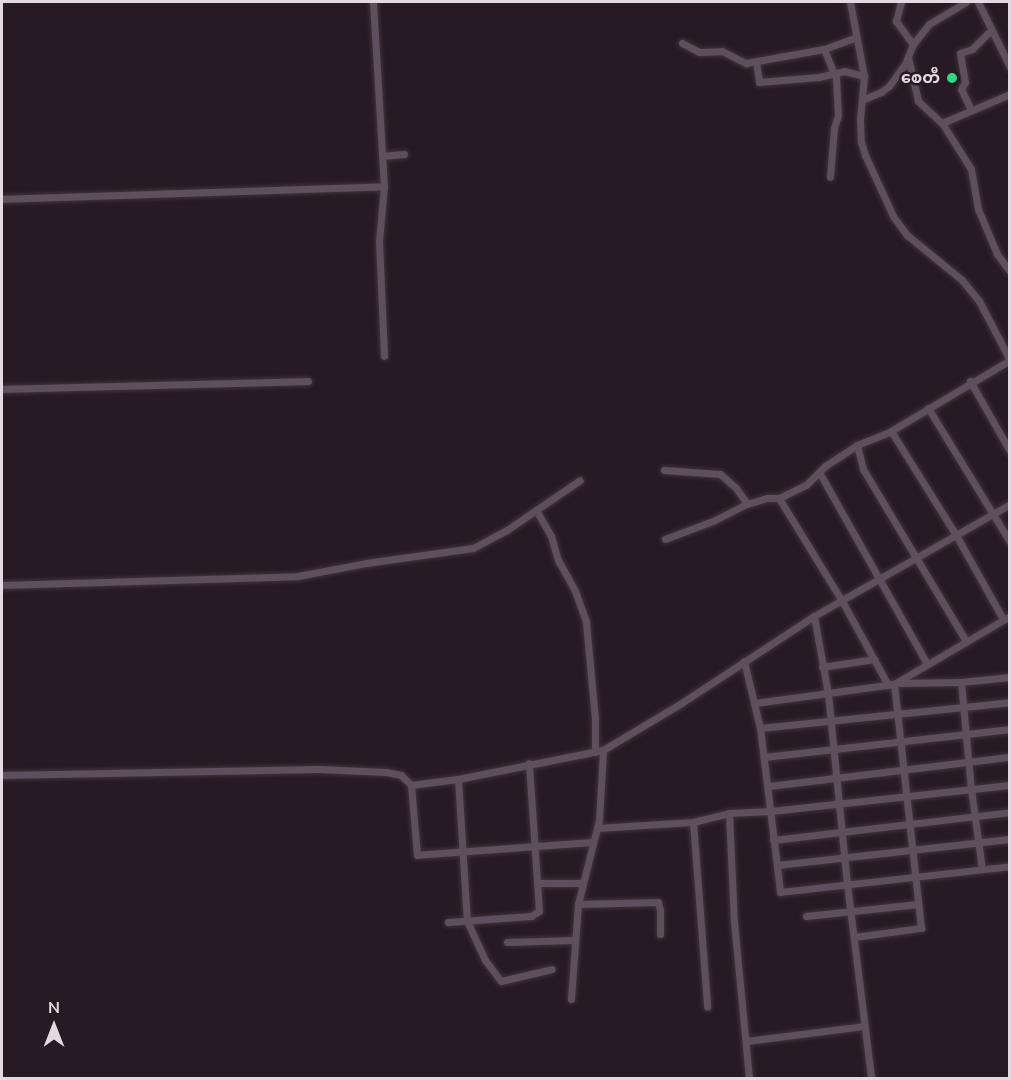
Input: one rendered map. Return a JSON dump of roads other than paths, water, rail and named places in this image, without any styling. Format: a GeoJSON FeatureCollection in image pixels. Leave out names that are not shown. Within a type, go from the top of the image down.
{"type":"FeatureCollection","features":[{"type":"Feature","properties":{"kind":"street"},"geometry":{"type":"LineString","coordinates":[[373,2],[384,186],[379,241],[384,356]]}},
{"type":"Feature","properties":{"kind":"street"},"geometry":{"type":"LineString","coordinates":[[665,539],[713,521],[747,504],[767,498],[779,498],[806,485],[819,472],[857,445],[891,431],[970,381],[1010,360],[979,301],[962,280],[907,235],[893,216],[861,142],[864,76],[850,2]]}},
{"type":"Feature","properties":{"kind":"street"},"geometry":{"type":"LineString","coordinates":[[901,2],[896,21],[913,44]]}},
{"type":"Feature","properties":{"kind":"street"},"geometry":{"type":"LineString","coordinates":[[862,100],[889,86],[908,57],[913,44],[929,24],[966,2]]}},
{"type":"Feature","properties":{"kind":"street"},"geometry":{"type":"LineString","coordinates":[[978,2],[1010,67]]}},
{"type":"Feature","properties":{"kind":"street"},"geometry":{"type":"LineString","coordinates":[[971,110],[961,89],[965,82],[960,53],[972,49],[991,30]]}},
{"type":"Feature","properties":{"kind":"street"},"geometry":{"type":"LineString","coordinates":[[682,43],[699,52],[722,51],[740,61],[756,62],[824,49],[855,38]]}},
{"type":"Feature","properties":{"kind":"street"},"geometry":{"type":"LineString","coordinates":[[824,49],[834,73],[838,115],[834,128],[830,177]]}},
{"type":"Feature","properties":{"kind":"street"},"geometry":{"type":"LineString","coordinates":[[908,57],[918,101],[942,123],[971,169],[978,209],[997,254],[1010,271]]}},
{"type":"Feature","properties":{"kind":"street"},"geometry":{"type":"LineString","coordinates":[[756,62],[759,82],[844,71],[864,76]]}},
{"type":"Feature","properties":{"kind":"street"},"geometry":{"type":"LineString","coordinates":[[942,123],[1010,94]]}},
{"type":"Feature","properties":{"kind":"street"},"geometry":{"type":"LineString","coordinates":[[382,156],[404,154]]}},
{"type":"Feature","properties":{"kind":"street"},"geometry":{"type":"LineString","coordinates":[[2,199],[384,186]]}},
{"type":"Feature","properties":{"kind":"street"},"geometry":{"type":"LineString","coordinates":[[2,389],[308,381]]}},
{"type":"Feature","properties":{"kind":"street"},"geometry":{"type":"LineString","coordinates":[[970,381],[1010,451]]}},
{"type":"Feature","properties":{"kind":"street"},"geometry":{"type":"LineString","coordinates":[[928,408],[1010,542]]}},
{"type":"Feature","properties":{"kind":"street"},"geometry":{"type":"LineString","coordinates":[[891,431],[1006,618],[893,684]]}},
{"type":"Feature","properties":{"kind":"street"},"geometry":{"type":"LineString","coordinates":[[857,445],[863,469],[966,641]]}},
{"type":"Feature","properties":{"kind":"street"},"geometry":{"type":"LineString","coordinates":[[664,470],[720,474],[736,488],[747,504]]}},
{"type":"Feature","properties":{"kind":"street"},"geometry":{"type":"LineString","coordinates":[[819,472],[927,664]]}},
{"type":"Feature","properties":{"kind":"street"},"geometry":{"type":"LineString","coordinates":[[2,585],[298,576],[366,563],[473,548],[507,530],[580,480]]}},
{"type":"Feature","properties":{"kind":"street"},"geometry":{"type":"LineString","coordinates":[[779,498],[842,601],[874,659],[893,684],[921,928],[854,937]]}},
{"type":"Feature","properties":{"kind":"street"},"geometry":{"type":"LineString","coordinates":[[411,785],[599,751],[680,704],[814,616],[1010,504]]}},
{"type":"Feature","properties":{"kind":"street"},"geometry":{"type":"LineString","coordinates":[[536,510],[551,536],[558,560],[574,591],[586,622],[599,751],[597,828],[578,904],[571,999]]}},
{"type":"Feature","properties":{"kind":"street"},"geometry":{"type":"LineString","coordinates":[[814,616],[828,694],[844,858],[871,1078]]}},
{"type":"Feature","properties":{"kind":"street"},"geometry":{"type":"LineString","coordinates":[[822,667],[874,659]]}},
{"type":"Feature","properties":{"kind":"street"},"geometry":{"type":"LineString","coordinates":[[744,661],[760,728],[769,786],[780,892],[1010,866]]}},
{"type":"Feature","properties":{"kind":"street"},"geometry":{"type":"LineString","coordinates":[[754,703],[893,684],[961,682],[1010,677]]}},
{"type":"Feature","properties":{"kind":"street"},"geometry":{"type":"LineString","coordinates":[[961,682],[970,789],[982,868]]}},
{"type":"Feature","properties":{"kind":"street"},"geometry":{"type":"LineString","coordinates":[[760,728],[1010,702]]}},
{"type":"Feature","properties":{"kind":"street"},"geometry":{"type":"LineString","coordinates":[[764,757],[1010,729]]}},
{"type":"Feature","properties":{"kind":"street"},"geometry":{"type":"LineString","coordinates":[[769,786],[835,776],[1010,757]]}},
{"type":"Feature","properties":{"kind":"street"},"geometry":{"type":"LineString","coordinates":[[448,922],[536,914],[539,911],[529,763]]}},
{"type":"Feature","properties":{"kind":"street"},"geometry":{"type":"LineString","coordinates":[[2,776],[319,769],[386,772],[401,775],[411,785],[417,855],[534,844],[592,842]]}},
{"type":"Feature","properties":{"kind":"street"},"geometry":{"type":"LineString","coordinates":[[458,778],[467,921],[485,960],[501,981],[552,969]]}},
{"type":"Feature","properties":{"kind":"street"},"geometry":{"type":"LineString","coordinates":[[597,828],[693,822],[729,813],[771,811],[1010,785]]}},
{"type":"Feature","properties":{"kind":"street"},"geometry":{"type":"LineString","coordinates":[[773,840],[1010,812]]}},
{"type":"Feature","properties":{"kind":"street"},"geometry":{"type":"LineString","coordinates":[[729,813],[734,922],[749,1078]]}},
{"type":"Feature","properties":{"kind":"street"},"geometry":{"type":"LineString","coordinates":[[693,822],[707,1005]]}},
{"type":"Feature","properties":{"kind":"street"},"geometry":{"type":"LineString","coordinates":[[777,865],[1010,839]]}},
{"type":"Feature","properties":{"kind":"street"},"geometry":{"type":"LineString","coordinates":[[537,883],[583,883]]}},
{"type":"Feature","properties":{"kind":"street"},"geometry":{"type":"LineString","coordinates":[[578,904],[658,902],[660,934]]}},
{"type":"Feature","properties":{"kind":"street"},"geometry":{"type":"LineString","coordinates":[[806,916],[851,913],[918,904]]}},
{"type":"Feature","properties":{"kind":"street"},"geometry":{"type":"LineString","coordinates":[[507,942],[574,940]]}},
{"type":"Feature","properties":{"kind":"street"},"geometry":{"type":"LineString","coordinates":[[746,1041],[864,1026]]}},
{"type":"Feature","properties":{"kind":"place","name":"စေတီ"},"geometry":{"type":"Point","coordinates":[952,78]}}]}
